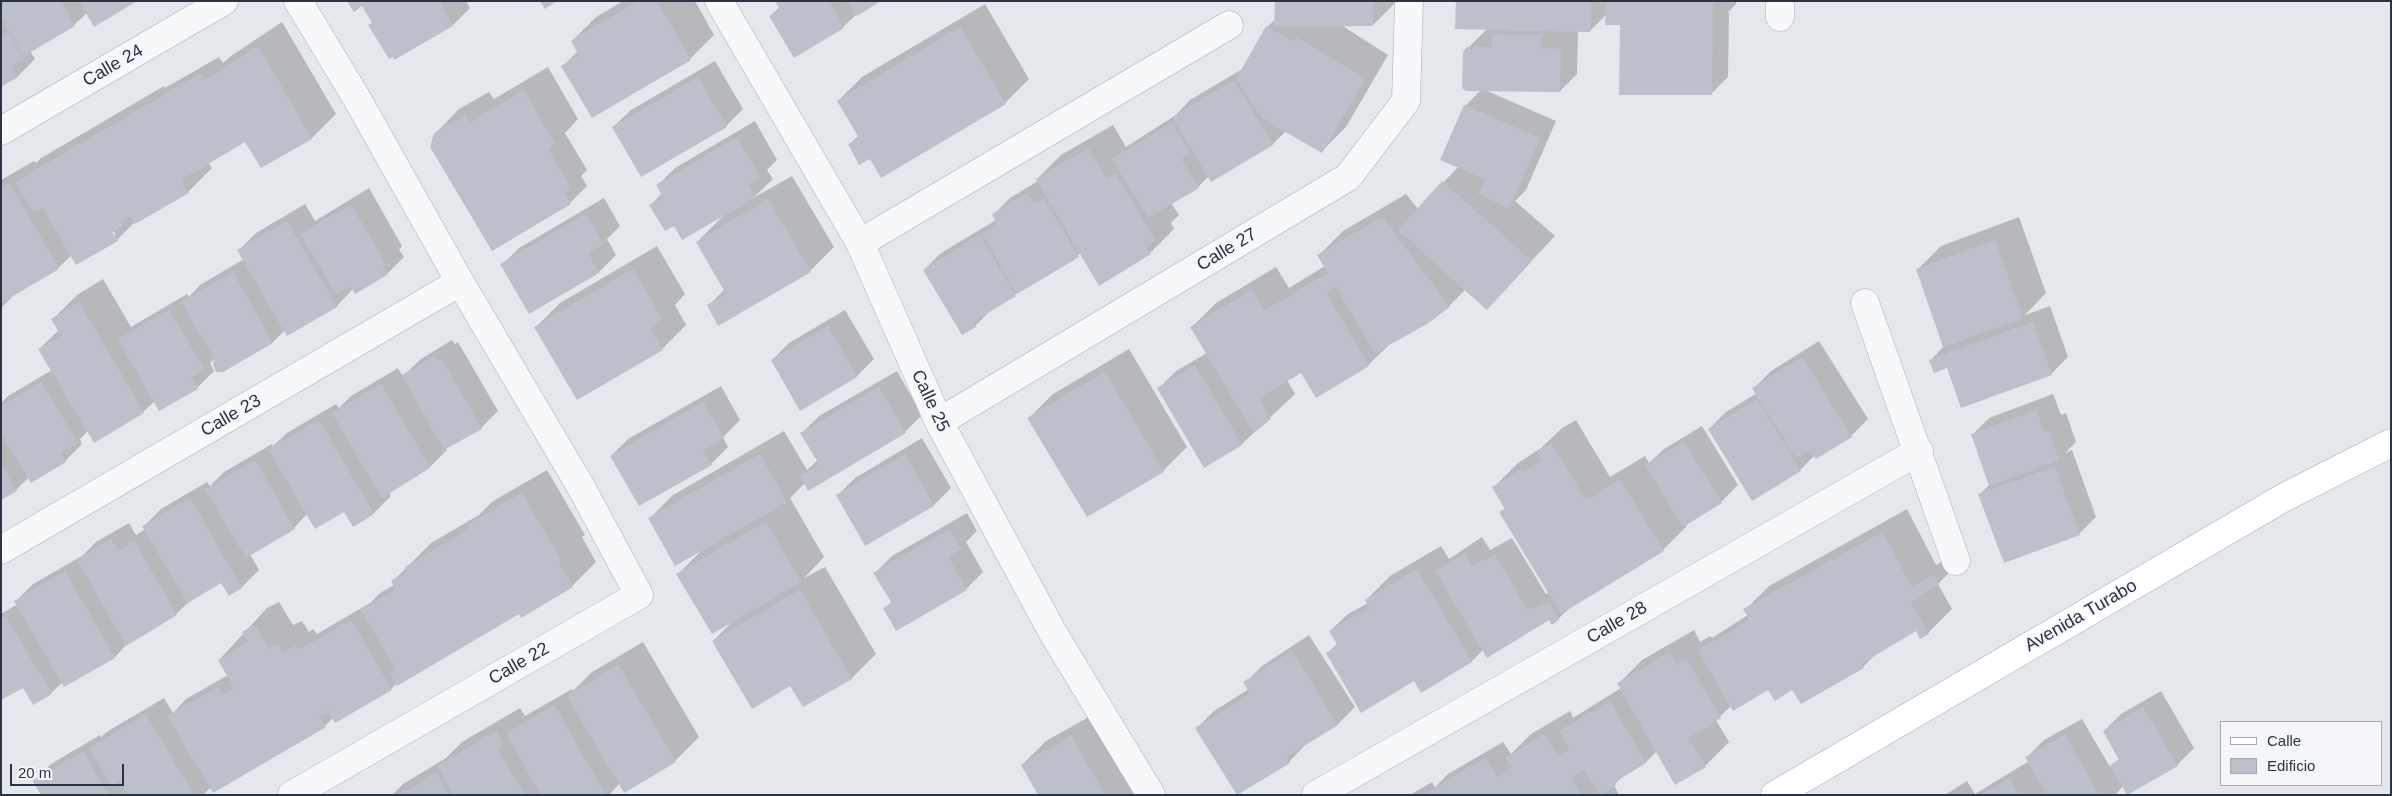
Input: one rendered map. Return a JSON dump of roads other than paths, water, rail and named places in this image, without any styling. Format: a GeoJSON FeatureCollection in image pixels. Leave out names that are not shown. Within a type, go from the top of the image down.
{"type":"FeatureCollection","features":[{"type":"Feature","properties":{"kind":"street","name":"Calle 24"},"geometry":{"type":"LineString","coordinates":[[1,131],[224,1]]}},
{"type":"Feature","properties":{"kind":"street"},"geometry":{"type":"LineString","coordinates":[[298,1],[356,97],[460,282]]}},
{"type":"Feature","properties":{"kind":"street","name":"Calle 25"},"geometry":{"type":"LineString","coordinates":[[719,1],[860,244],[939,422],[1053,633],[1151,795]]}},
{"type":"Feature","properties":{"kind":"street","name":"Calle 27"},"geometry":{"type":"LineString","coordinates":[[939,422],[1348,178],[1406,100],[1409,1]]}},
{"type":"Feature","properties":{"kind":"street"},"geometry":{"type":"LineString","coordinates":[[860,244],[1229,25]]}},
{"type":"Feature","properties":{"kind":"street","name":"Calle 22"},"geometry":{"type":"LineString","coordinates":[[292,795],[640,595],[580,487],[460,282]]}},
{"type":"Feature","properties":{"kind":"street","name":"Calle 23"},"geometry":{"type":"LineString","coordinates":[[1,550],[460,282]]}},
{"type":"Feature","properties":{"kind":"street"},"geometry":{"type":"LineString","coordinates":[[1865,303],[1919,451],[1956,561]]}},
{"type":"Feature","properties":{"kind":"street","name":"Avenida Turabo"},"geometry":{"type":"LineString","coordinates":[[1775,795],[2282,498],[2391,442]]}},
{"type":"Feature","properties":{"kind":"street","name":"Calle 28"},"geometry":{"type":"LineString","coordinates":[[1316,795],[1919,451]]}}]}
